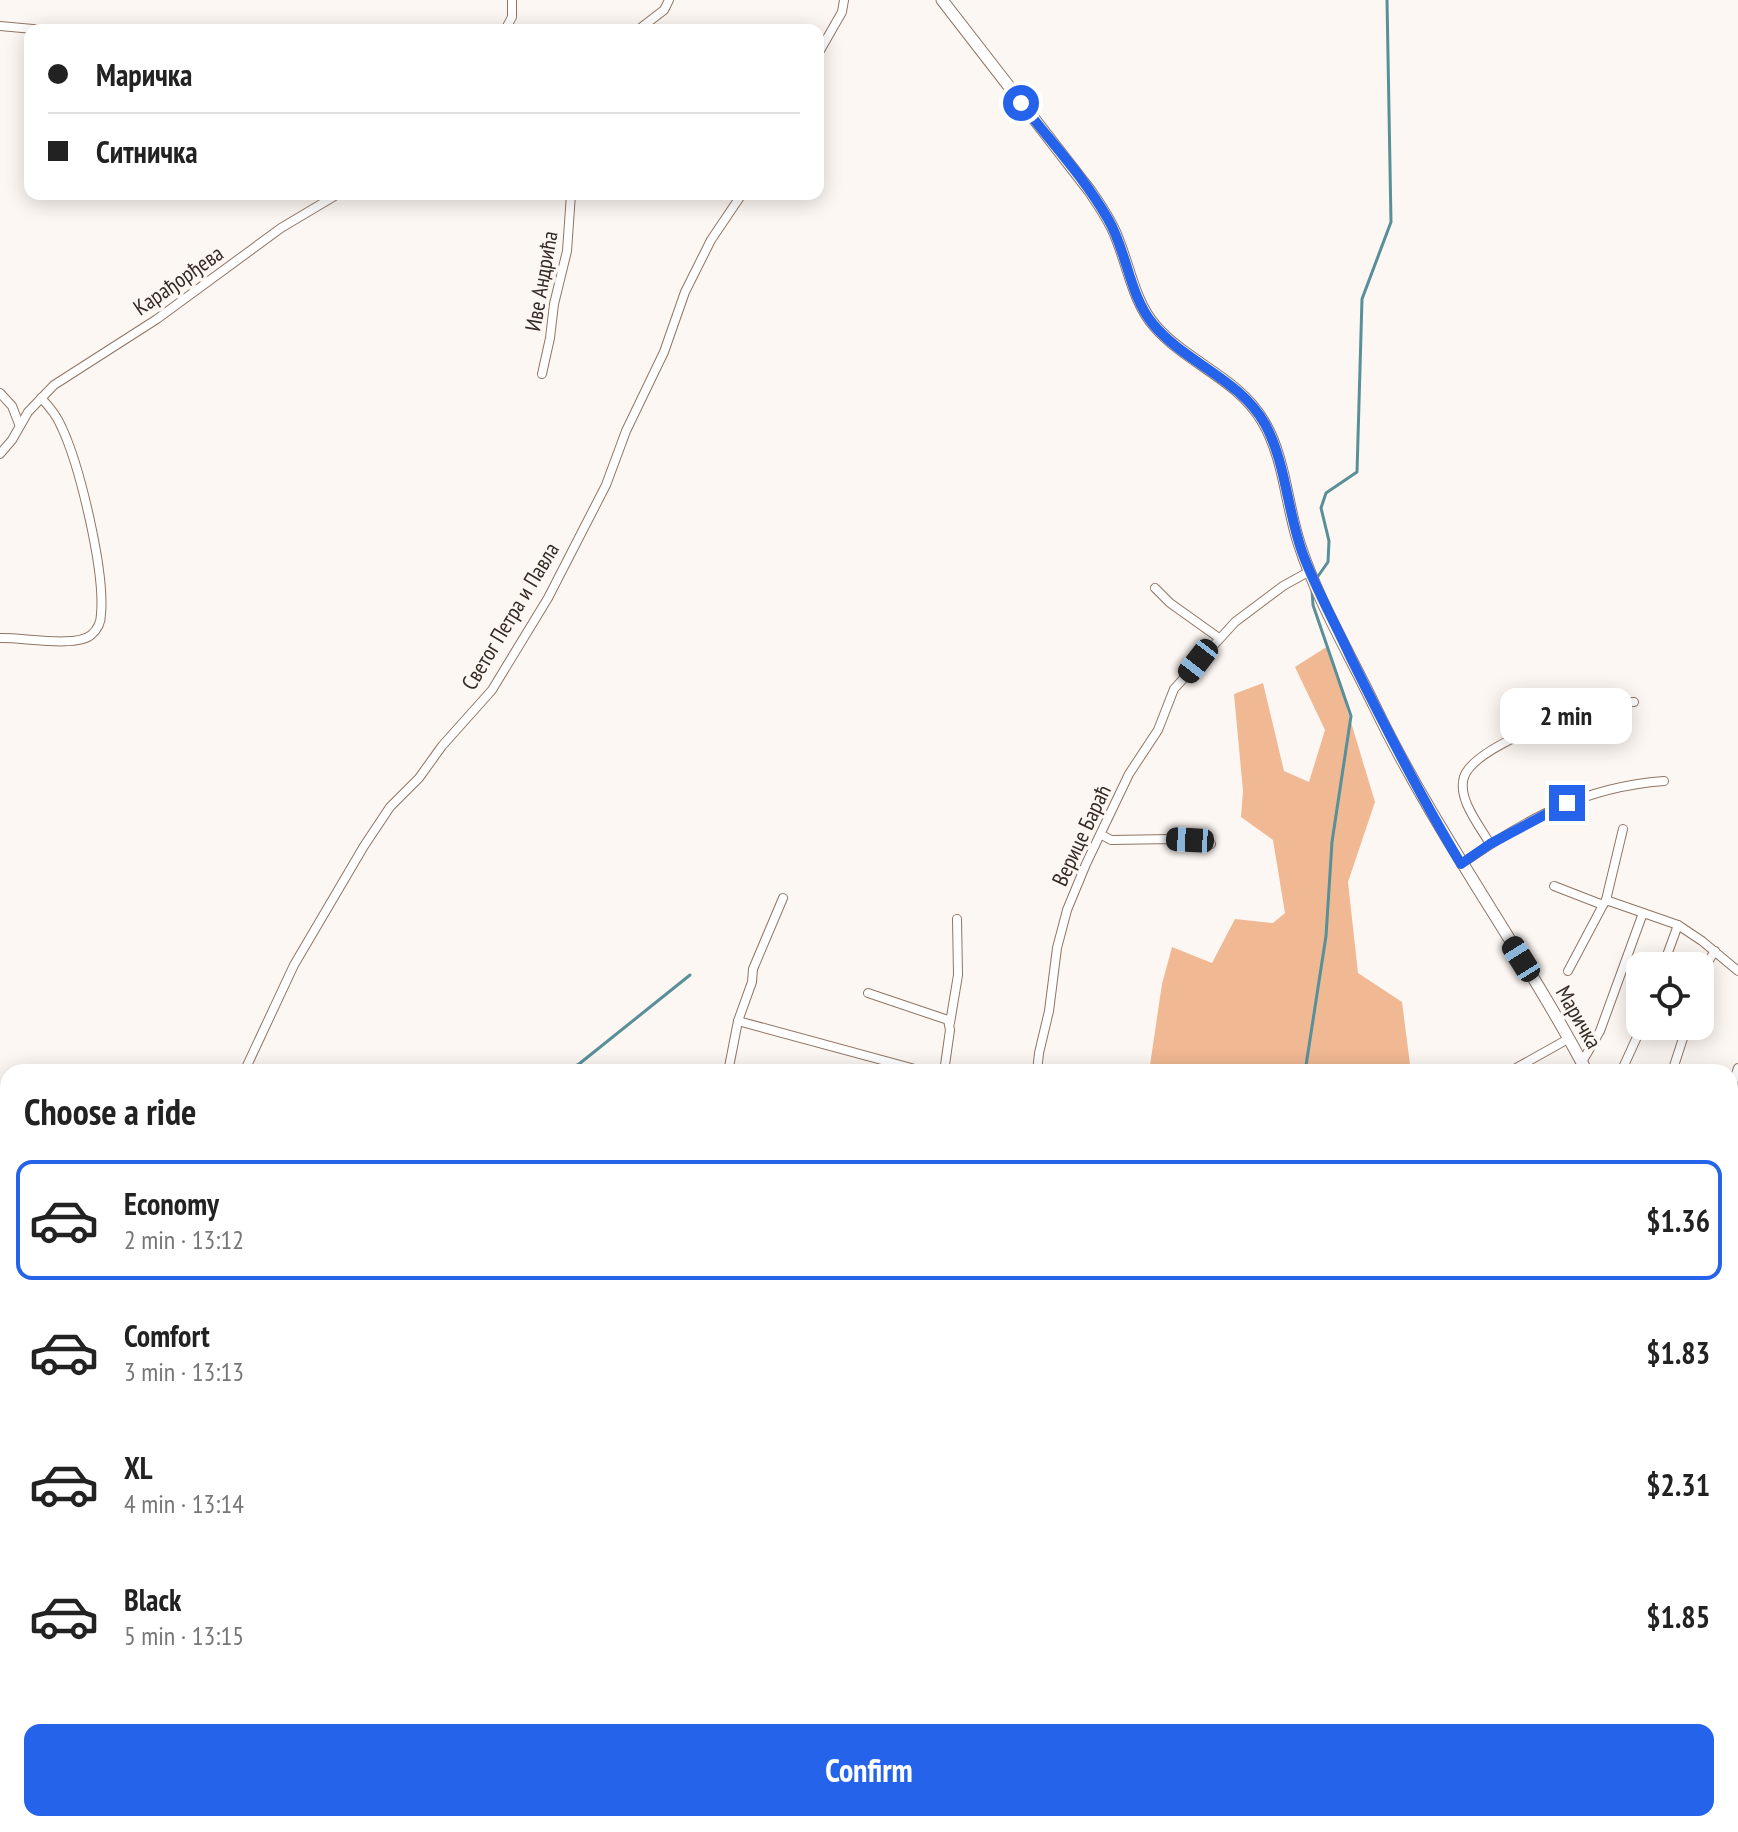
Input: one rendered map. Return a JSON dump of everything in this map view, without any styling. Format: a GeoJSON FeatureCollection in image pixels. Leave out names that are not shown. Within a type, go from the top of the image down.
{"type":"FeatureCollection","features":[{"type":"Feature","properties":{"kind":"street"},"geometry":{"type":"LineString","coordinates":[[510,24],[512,0]]}},
{"type":"Feature","properties":{"kind":"street"},"geometry":{"type":"LineString","coordinates":[[646,24],[664,10],[669,0]]}},
{"type":"Feature","properties":{"kind":"street"},"geometry":{"type":"LineString","coordinates":[[824,43],[839,17],[844,0]]}},
{"type":"Feature","properties":{"kind":"street","name":"Маричка"},"geometry":{"type":"LineString","coordinates":[[933,0],[945,6],[1090,191],[1108,219],[1142,308],[1154,325],[1255,409],[1278,455],[1295,531],[1311,573],[1390,739],[1461,864],[1582,1064]]}},
{"type":"Feature","properties":{"kind":"street"},"geometry":{"type":"LineString","coordinates":[[0,26],[24,28]]}},
{"type":"Feature","properties":{"kind":"street","name":"Карађорђева"},"geometry":{"type":"LineString","coordinates":[[0,454],[28,412],[54,385],[157,319],[281,228],[328,200]]}},
{"type":"Feature","properties":{"kind":"street","name":"Иве Андрића"},"geometry":{"type":"LineString","coordinates":[[542,374],[567,251],[571,200]]}},
{"type":"Feature","properties":{"kind":"street","name":"Светог Петра и Павла"},"geometry":{"type":"LineString","coordinates":[[248,1064],[294,965],[364,846],[390,807],[419,778],[492,690],[548,598],[606,485],[626,431],[664,352],[685,292],[711,240],[738,200]]}},
{"type":"Feature","properties":{"kind":"street"},"geometry":{"type":"LineString","coordinates":[[0,393],[12,406],[19,424]]}},
{"type":"Feature","properties":{"kind":"street"},"geometry":{"type":"LineString","coordinates":[[0,638],[81,640],[93,633],[101,619],[96,564],[75,465],[60,424],[41,398]]}},
{"type":"Feature","properties":{"kind":"street"},"geometry":{"type":"LineString","coordinates":[[12,406],[28,412]]}},
{"type":"Feature","properties":{"kind":"street","name":"Верице Бараћ"},"geometry":{"type":"LineString","coordinates":[[1038,1064],[1057,948],[1067,910],[1129,774],[1158,730],[1174,689],[1219,638],[1249,611],[1297,577],[1311,573]]}},
{"type":"Feature","properties":{"kind":"street"},"geometry":{"type":"LineString","coordinates":[[1155,588],[1170,603],[1219,638]]}},
{"type":"Feature","properties":{"kind":"street"},"geometry":{"type":"LineString","coordinates":[[1490,844],[1464,794],[1464,776],[1470,767],[1519,735],[1554,721],[1606,704],[1634,702]]}},
{"type":"Feature","properties":{"kind":"street"},"geometry":{"type":"LineString","coordinates":[[1461,864],[1548,811],[1586,795],[1634,783],[1664,781]]}},
{"type":"Feature","properties":{"kind":"street"},"geometry":{"type":"LineString","coordinates":[[1568,971],[1605,902],[1623,829]]}},
{"type":"Feature","properties":{"kind":"street"},"geometry":{"type":"LineString","coordinates":[[1102,835],[1111,840],[1172,839],[1211,844]]}},
{"type":"Feature","properties":{"kind":"street"},"geometry":{"type":"LineString","coordinates":[[1554,886],[1678,925],[1738,971]]}},
{"type":"Feature","properties":{"kind":"street"},"geometry":{"type":"LineString","coordinates":[[730,1064],[755,962],[783,898]]}},
{"type":"Feature","properties":{"kind":"street"},"geometry":{"type":"LineString","coordinates":[[1585,1064],[1643,913]]}},
{"type":"Feature","properties":{"kind":"street"},"geometry":{"type":"LineString","coordinates":[[945,1064],[958,975],[957,919]]}},
{"type":"Feature","properties":{"kind":"street"},"geometry":{"type":"LineString","coordinates":[[1668,952],[1678,925]]}},
{"type":"Feature","properties":{"kind":"street"},"geometry":{"type":"LineString","coordinates":[[868,993],[941,1016],[950,1024]]}},
{"type":"Feature","properties":{"kind":"street"},"geometry":{"type":"LineString","coordinates":[[738,1021],[897,1064]]}},
{"type":"Feature","properties":{"kind":"street"},"geometry":{"type":"LineString","coordinates":[[1523,1064],[1568,1039]]}},
{"type":"Feature","properties":{"kind":"street"},"geometry":{"type":"LineString","coordinates":[[1625,1064],[1636,1040]]}},
{"type":"Feature","properties":{"kind":"street"},"geometry":{"type":"LineString","coordinates":[[1675,1064],[1682,1040]]}},
{"type":"Feature","properties":{"kind":"shaded area"},"geometry":{"type":"Polygon","coordinates":[[[1328,646],[1375,802],[1348,882],[1358,973],[1402,1002],[1410,1064],[1150,1064],[1162,984],[1172,947],[1212,963],[1235,919],[1273,923],[1285,913],[1273,840],[1241,817],[1243,791],[1234,694],[1263,683],[1284,771],[1309,782],[1325,730],[1295,667],[1328,646]]]}},
{"type":"Feature","properties":{"kind":"waterway"},"geometry":{"type":"LineString","coordinates":[[1316,579],[1328,562],[1329,541],[1321,508],[1326,493],[1357,472],[1362,299],[1391,222],[1387,0]]}},
{"type":"Feature","properties":{"kind":"waterway"},"geometry":{"type":"LineString","coordinates":[[1306,1064],[1326,936],[1332,842],[1351,716],[1313,605],[1312,590]]}},
{"type":"Feature","properties":{"kind":"waterway"},"geometry":{"type":"LineString","coordinates":[[579,1064],[690,975]]}},
{"type":"Feature","properties":{"kind":"route"},"geometry":{"type":"LineString","coordinates":[[1021,103],[1108,219],[1142,308],[1154,325],[1246,399],[1264,423],[1278,455],[1295,531],[1310,571],[1390,739],[1461,864],[1490,844],[1567,803]]}}]}
